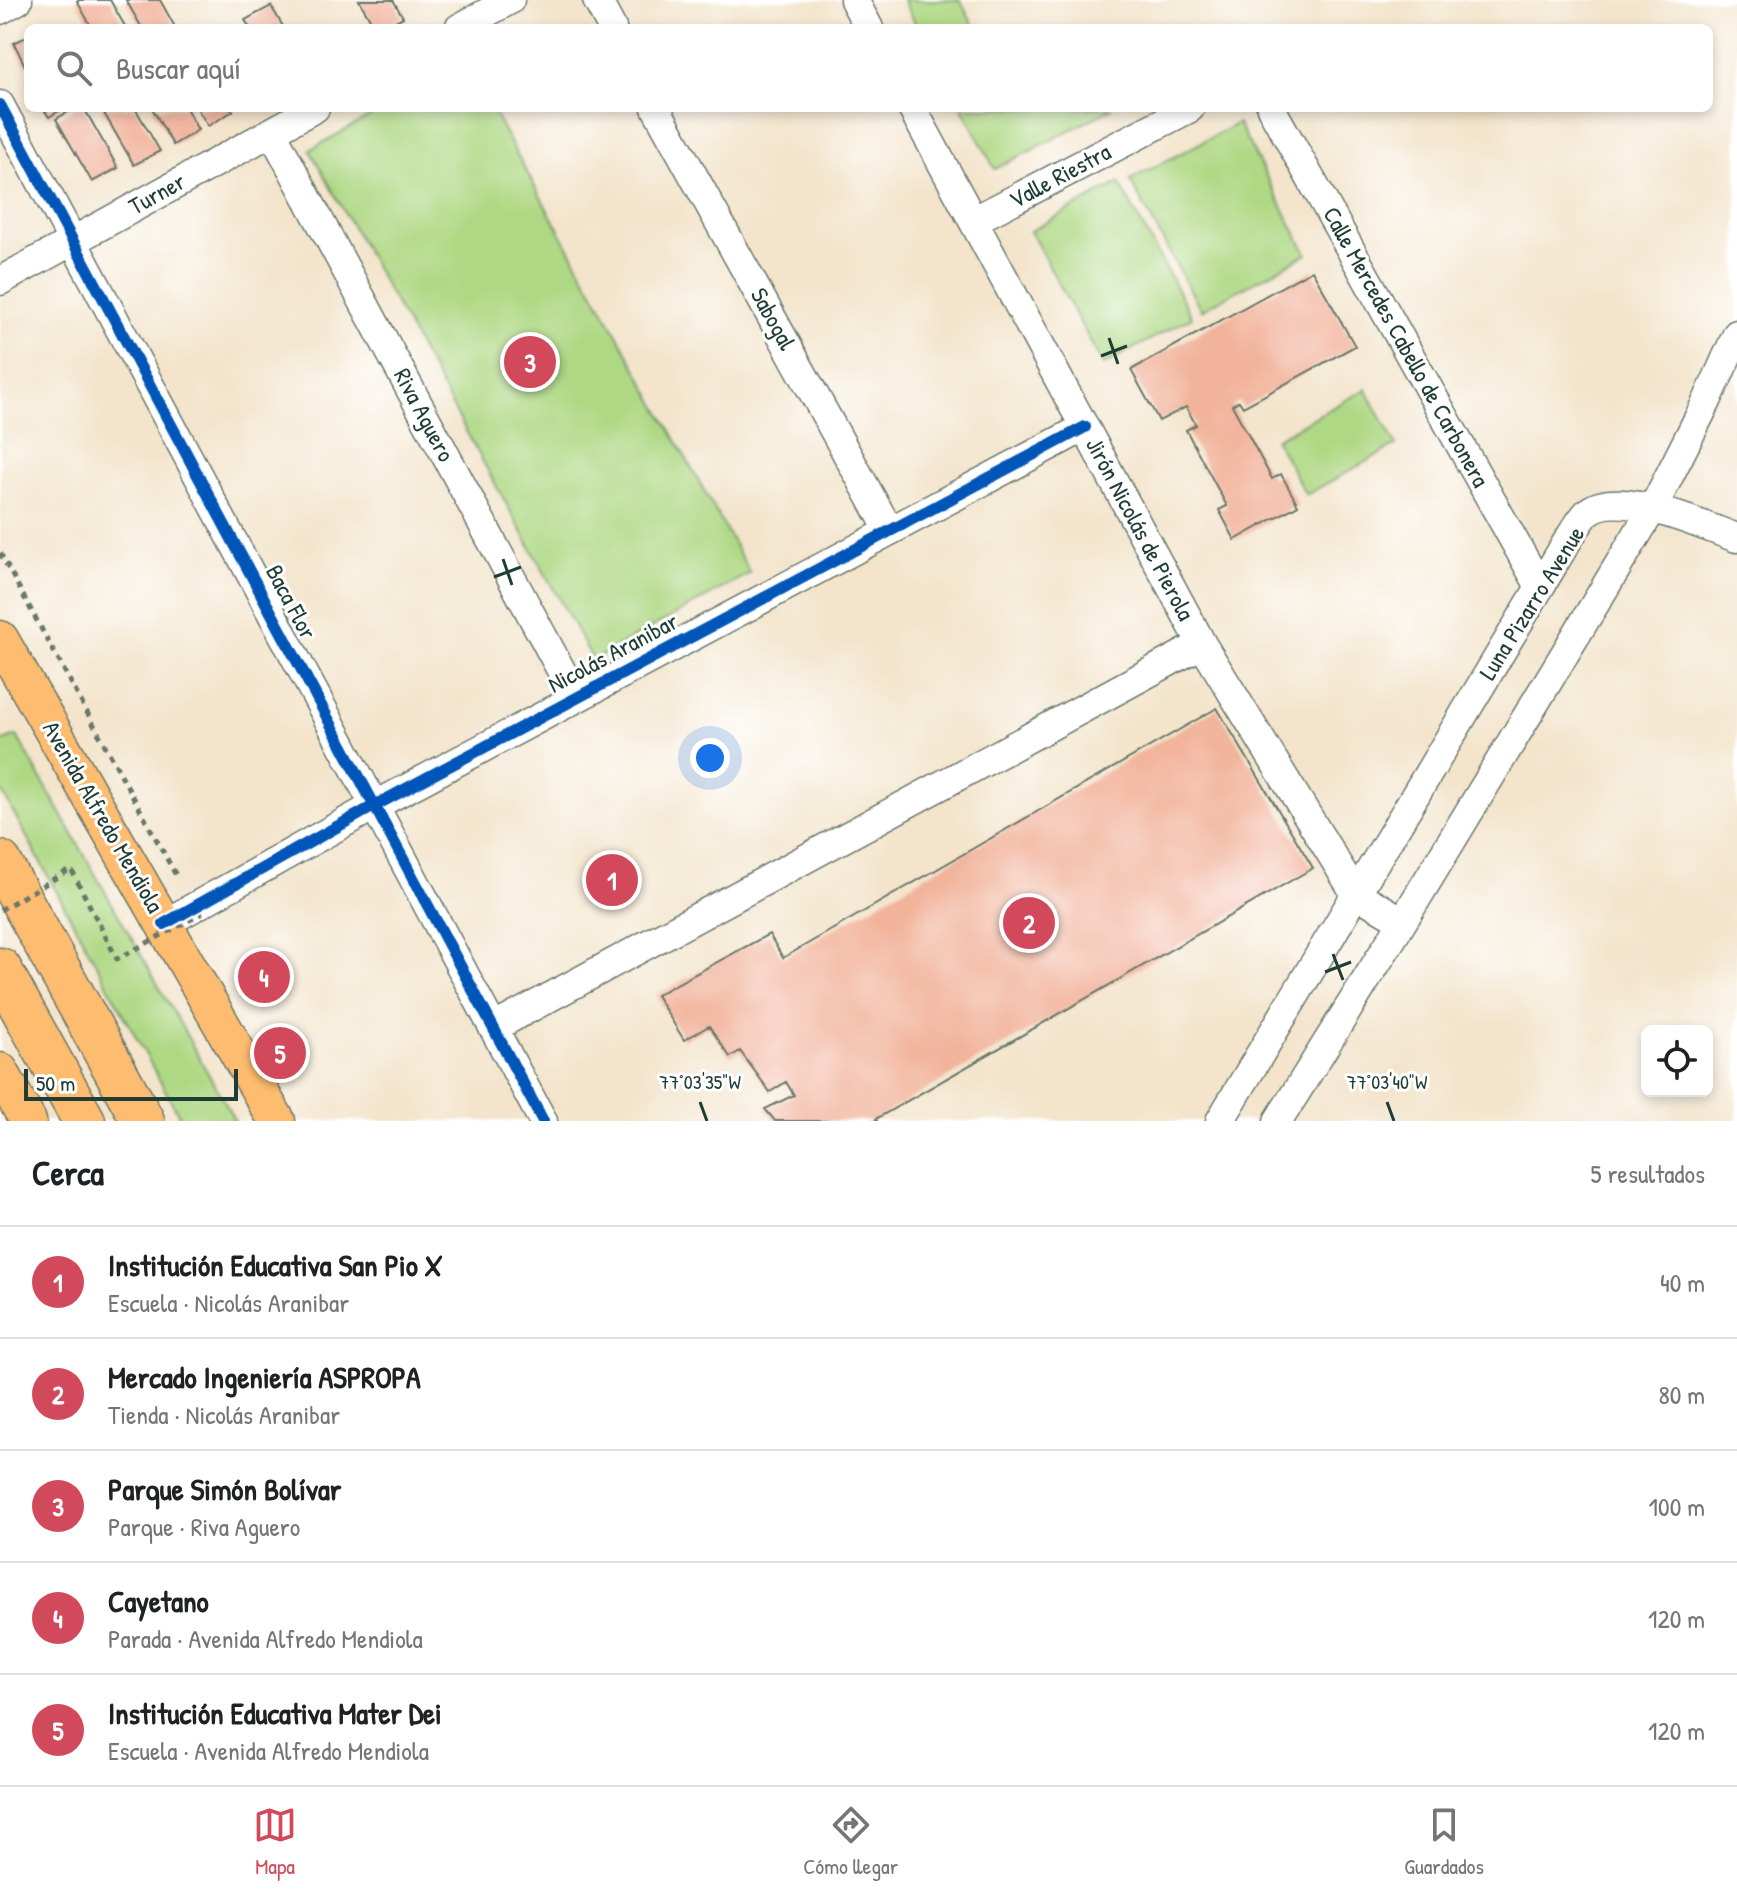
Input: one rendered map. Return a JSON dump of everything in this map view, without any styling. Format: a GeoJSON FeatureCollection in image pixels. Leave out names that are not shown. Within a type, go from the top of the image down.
{"type":"FeatureCollection","features":[{"type":"Feature","properties":{"kind":"highway"},"geometry":{"type":"LineString","coordinates":[[0,862],[143,1121]]}},
{"type":"Feature","properties":{"kind":"highway"},"geometry":{"type":"LineString","coordinates":[[0,969],[84,1121]]}},
{"type":"Feature","properties":{"kind":"main road","name":"Avenida Alfredo Mendiola"},"geometry":{"type":"LineString","coordinates":[[0,639],[277,1121]]}},
{"type":"Feature","properties":{"kind":"main road"},"geometry":{"type":"LineString","coordinates":[[0,1071],[28,1121]]}},
{"type":"Feature","properties":{"kind":"street"},"geometry":{"type":"LineString","coordinates":[[0,10],[18,0]]}},
{"type":"Feature","properties":{"kind":"street"},"geometry":{"type":"LineString","coordinates":[[466,24],[510,0]]}},
{"type":"Feature","properties":{"kind":"street"},"geometry":{"type":"LineString","coordinates":[[597,0],[610,24]]}},
{"type":"Feature","properties":{"kind":"street"},"geometry":{"type":"LineString","coordinates":[[854,0],[867,24]]}},
{"type":"Feature","properties":{"kind":"street","name":"Baca Flor"},"geometry":{"type":"LineString","coordinates":[[0,105],[543,1121]]}},
{"type":"Feature","properties":{"kind":"street","name":"Turner"},"geometry":{"type":"LineString","coordinates":[[0,281],[308,112]]}},
{"type":"Feature","properties":{"kind":"street","name":"Sabogal"},"geometry":{"type":"LineString","coordinates":[[658,112],[889,530]]}},
{"type":"Feature","properties":{"kind":"street","name":"Jirón Nicolás de Pierola"},"geometry":{"type":"LineString","coordinates":[[914,112],[1202,644],[1355,893],[1403,921]]}},
{"type":"Feature","properties":{"kind":"street","name":"Valle Riestra"},"geometry":{"type":"LineString","coordinates":[[973,221],[1182,112]]}},
{"type":"Feature","properties":{"kind":"street","name":"Calle Mercedes Cabello de Carbonera"},"geometry":{"type":"LineString","coordinates":[[1273,112],[1540,587]]}},
{"type":"Feature","properties":{"kind":"street","name":"Riva Aguero"},"geometry":{"type":"LineString","coordinates":[[272,132],[576,698]]}},
{"type":"Feature","properties":{"kind":"street"},"geometry":{"type":"LineString","coordinates":[[1278,1121],[1653,508],[1737,334]]}},
{"type":"Feature","properties":{"kind":"street","name":"Nicolás Aranibar"},"geometry":{"type":"LineString","coordinates":[[164,924],[374,806],[1085,427]]}},
{"type":"Feature","properties":{"kind":"street","name":"Luna Pizarro Avenue"},"geometry":{"type":"LineString","coordinates":[[1220,1121],[1588,511],[1611,503],[1653,508],[1737,538]]}},
{"type":"Feature","properties":{"kind":"street"},"geometry":{"type":"LineString","coordinates":[[493,1028],[1202,644]]}},
{"type":"Feature","properties":{"kind":"path"},"geometry":{"type":"LineString","coordinates":[[0,553],[185,892]]}},
{"type":"Feature","properties":{"kind":"path"},"geometry":{"type":"LineString","coordinates":[[0,910],[71,869],[117,959],[203,913]]}},
{"type":"Feature","properties":{"kind":"green space"},"geometry":{"type":"Polygon","coordinates":[[[903,0],[960,0],[973,24],[916,24],[903,0]]]}},
{"type":"Feature","properties":{"kind":"green space"},"geometry":{"type":"Polygon","coordinates":[[[378,112],[493,112],[750,573],[593,660],[310,150],[378,112]]]}},
{"type":"Feature","properties":{"kind":"green space"},"geometry":{"type":"Polygon","coordinates":[[[964,112],[1105,112],[995,169],[964,112]]]}},
{"type":"Feature","properties":{"kind":"green space"},"geometry":{"type":"Polygon","coordinates":[[[1238,123],[1307,254],[1201,310],[1130,180],[1238,123]]]}},
{"type":"Feature","properties":{"kind":"green space"},"geometry":{"type":"Polygon","coordinates":[[[1119,183],[1192,317],[1103,365],[1030,231],[1119,183]]]}},
{"type":"Feature","properties":{"kind":"green space"},"geometry":{"type":"Polygon","coordinates":[[[1366,389],[1396,445],[1306,495],[1275,439],[1366,389]]]}},
{"type":"Feature","properties":{"kind":"green space"},"geometry":{"type":"Polygon","coordinates":[[[17,736],[235,1121],[182,1121],[0,788],[0,742],[17,736]]]}},
{"type":"Feature","properties":{"kind":"building"},"geometry":{"type":"Polygon","coordinates":[[[110,0],[124,24],[90,24],[77,1],[110,0]]]}},
{"type":"Feature","properties":{"kind":"building"},"geometry":{"type":"Polygon","coordinates":[[[126,0],[160,0],[173,24],[140,24],[126,0]]]}},
{"type":"Feature","properties":{"kind":"building"},"geometry":{"type":"Polygon","coordinates":[[[359,0],[393,0],[403,17],[390,24],[373,24],[359,0]]]}},
{"type":"Feature","properties":{"kind":"building"},"geometry":{"type":"Polygon","coordinates":[[[271,6],[282,24],[248,24],[245,20],[271,6]]]}},
{"type":"Feature","properties":{"kind":"building"},"geometry":{"type":"Polygon","coordinates":[[[24,38],[24,64],[14,43],[24,38]]]}},
{"type":"Feature","properties":{"kind":"building"},"geometry":{"type":"Polygon","coordinates":[[[68,112],[86,112],[118,168],[92,182],[56,119],[68,112]]]}},
{"type":"Feature","properties":{"kind":"building"},"geometry":{"type":"Polygon","coordinates":[[[103,112],[137,112],[160,151],[134,165],[103,112]]]}},
{"type":"Feature","properties":{"kind":"building"},"geometry":{"type":"Polygon","coordinates":[[[154,112],[188,112],[198,130],[173,145],[154,112]]]}},
{"type":"Feature","properties":{"kind":"building"},"geometry":{"type":"Polygon","coordinates":[[[199,112],[231,112],[208,126],[199,112]]]}},
{"type":"Feature","properties":{"kind":"building"},"geometry":{"type":"Polygon","coordinates":[[[1312,270],[1355,346],[1243,407],[1239,401],[1232,405],[1272,479],[1281,474],[1298,505],[1235,540],[1219,510],[1227,506],[1186,430],[1196,425],[1186,407],[1159,421],[1131,370],[1312,270]]]}},
{"type":"Feature","properties":{"kind":"building"},"geometry":{"type":"Polygon","coordinates":[[[1217,708],[1313,868],[877,1121],[775,1121],[765,1109],[794,1095],[786,1082],[770,1092],[740,1051],[730,1057],[709,1026],[684,1040],[656,995],[769,934],[783,958],[1217,708]]]}},
{"type":"Feature","properties":{"kind":"cycle path"},"geometry":{"type":"LineString","coordinates":[[0,105],[543,1121]]}},
{"type":"Feature","properties":{"kind":"cycle path"},"geometry":{"type":"LineString","coordinates":[[164,924],[374,806],[1085,427]]}},
{"type":"Feature","properties":{"kind":"place","name":"Parque Simón Bolívar"},"geometry":{"type":"Point","coordinates":[530,362]}},
{"type":"Feature","properties":{"kind":"place","name":"Institución Educativa San Pio X"},"geometry":{"type":"Point","coordinates":[612,880]}},
{"type":"Feature","properties":{"kind":"place","name":"Mercado Ingeniería ASPROPA"},"geometry":{"type":"Point","coordinates":[1029,923]}},
{"type":"Feature","properties":{"kind":"place","name":"Cayetano"},"geometry":{"type":"Point","coordinates":[264,977]}},
{"type":"Feature","properties":{"kind":"place","name":"Institución Educativa Mater Dei"},"geometry":{"type":"Point","coordinates":[280,1053]}}]}
